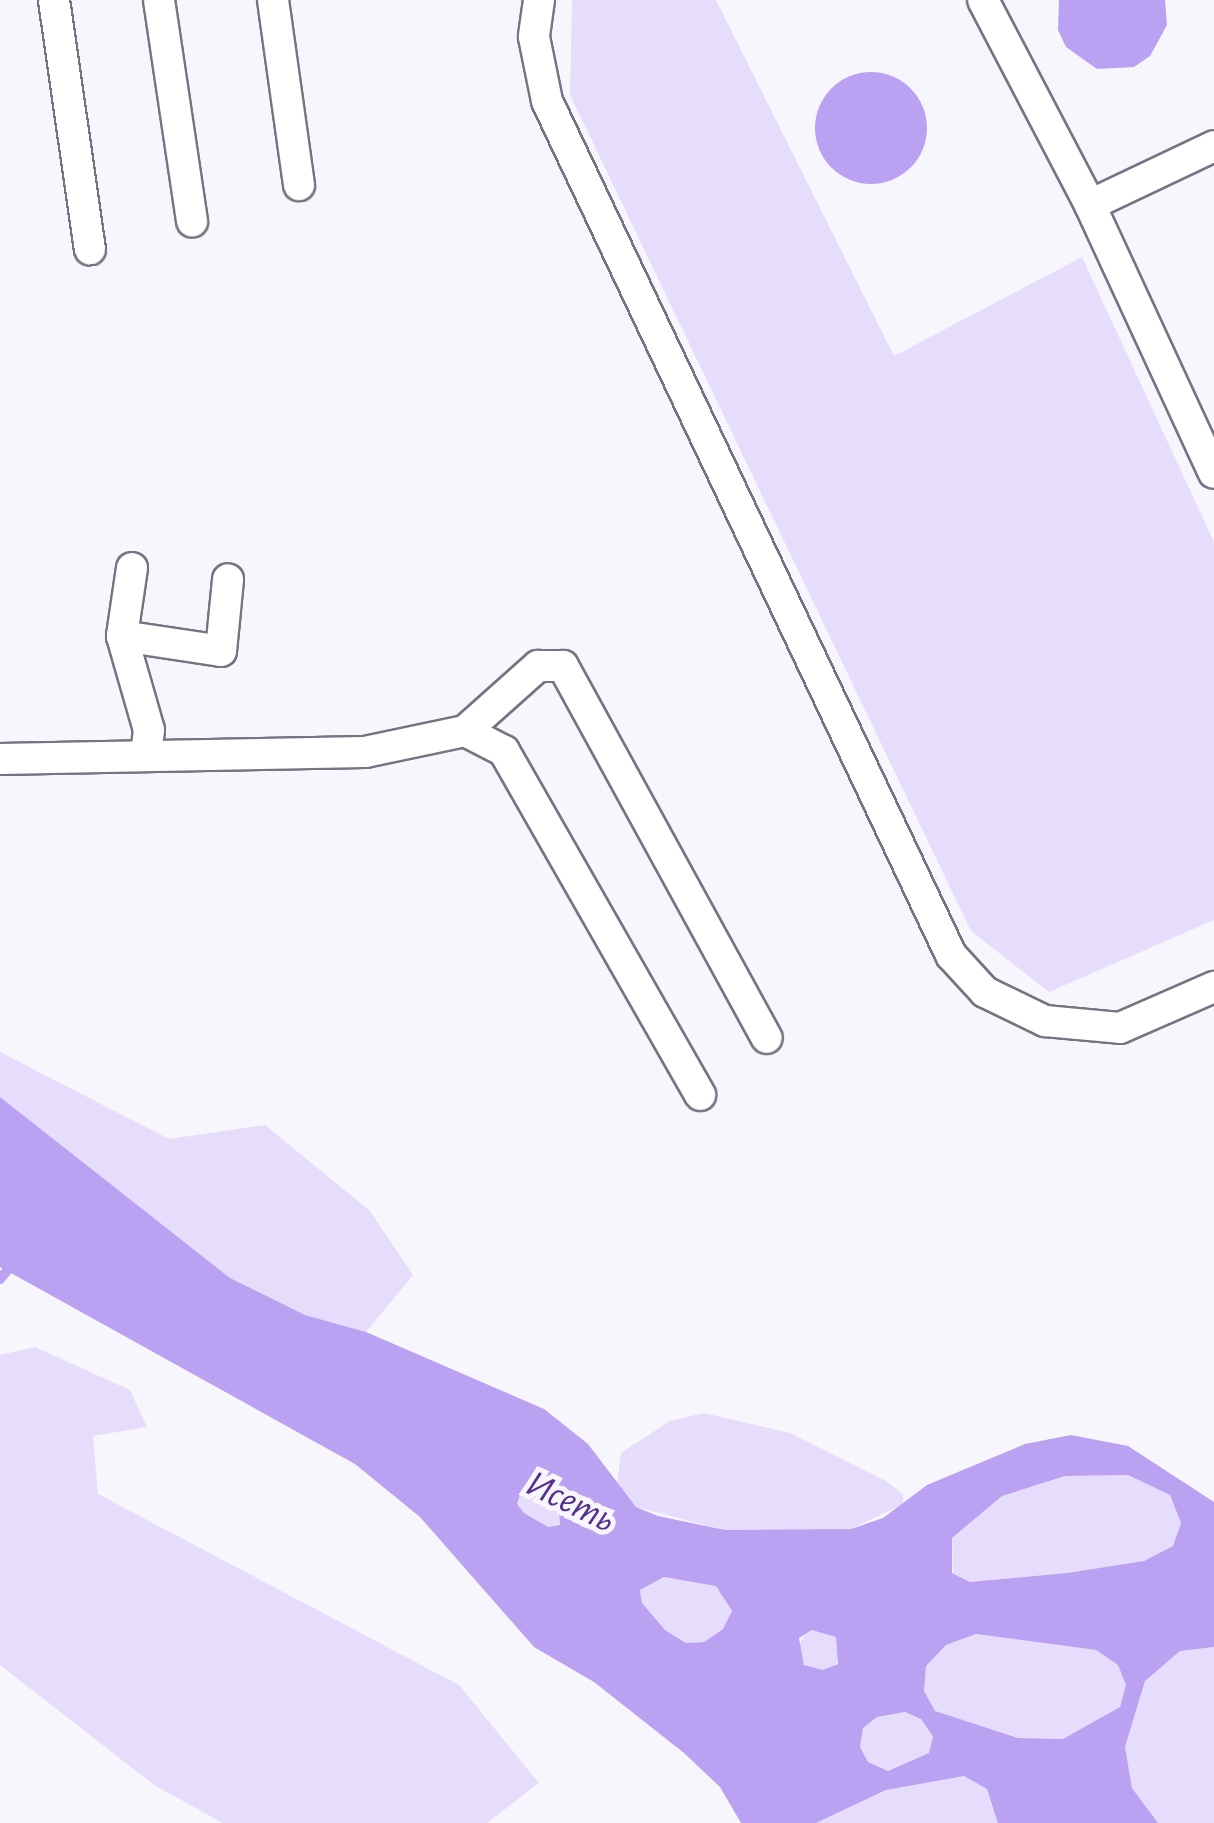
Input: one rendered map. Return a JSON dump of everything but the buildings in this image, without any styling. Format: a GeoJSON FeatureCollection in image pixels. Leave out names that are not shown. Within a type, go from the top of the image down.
{"type":"FeatureCollection","features":[{"type":"Feature","properties":{"kind":"lane"},"geometry":{"type":"LineString","coordinates":[[54,0],[90,249]]}},
{"type":"Feature","properties":{"kind":"lane"},"geometry":{"type":"LineString","coordinates":[[159,0],[192,222]]}},
{"type":"Feature","properties":{"kind":"lane"},"geometry":{"type":"LineString","coordinates":[[272,0],[300,185]]}},
{"type":"Feature","properties":{"kind":"lane"},"geometry":{"type":"LineString","coordinates":[[539,0],[534,37],[547,101],[951,955],[985,992],[1044,1021],[1120,1028],[1214,988]]}},
{"type":"Feature","properties":{"kind":"lane"},"geometry":{"type":"LineString","coordinates":[[983,0],[1090,205],[1214,473]]}},
{"type":"Feature","properties":{"kind":"lane"},"geometry":{"type":"LineString","coordinates":[[1090,205],[1214,146]]}},
{"type":"Feature","properties":{"kind":"lane"},"geometry":{"type":"LineString","coordinates":[[132,568],[122,636],[149,730],[146,754]]}},
{"type":"Feature","properties":{"kind":"lane"},"geometry":{"type":"LineString","coordinates":[[122,636],[222,651],[228,579]]}},
{"type":"Feature","properties":{"kind":"lane"},"geometry":{"type":"LineString","coordinates":[[0,759],[365,752],[465,731],[538,666],[564,666],[767,1038]]}},
{"type":"Feature","properties":{"kind":"lane"},"geometry":{"type":"LineString","coordinates":[[465,731],[504,751],[700,1094]]}},
{"type":"Feature","properties":{"kind":"shaded area"},"geometry":{"type":"Polygon","coordinates":[[[572,0],[716,0],[894,356],[1082,257],[1214,542],[1214,920],[1049,992],[971,931],[570,95],[572,0]]]}},
{"type":"Feature","properties":{"kind":"shaded area"},"geometry":{"type":"Polygon","coordinates":[[[0,1052],[169,1139],[265,1125],[370,1211],[413,1275],[366,1332],[305,1315],[230,1278],[0,1097],[0,1052]]]}},
{"type":"Feature","properties":{"kind":"shaded area"},"geometry":{"type":"Polygon","coordinates":[[[35,1347],[130,1390],[147,1427],[93,1436],[98,1494],[459,1685],[539,1783],[487,1823],[223,1823],[154,1785],[0,1665],[0,1355],[35,1347]]]}},
{"type":"Feature","properties":{"kind":"shaded area"},"geometry":{"type":"Polygon","coordinates":[[[704,1413],[790,1433],[886,1481],[903,1494],[903,1504],[851,1529],[795,1533],[724,1530],[636,1507],[617,1484],[621,1453],[670,1421],[704,1413]]]}},
{"type":"Feature","properties":{"kind":"shaded area"},"geometry":{"type":"Polygon","coordinates":[[[1128,1475],[1170,1495],[1181,1523],[1173,1546],[1144,1561],[1067,1573],[970,1582],[953,1573],[952,1538],[1002,1496],[1065,1476],[1128,1475]]]}},
{"type":"Feature","properties":{"kind":"shaded area"},"geometry":{"type":"Polygon","coordinates":[[[521,1492],[543,1500],[559,1513],[560,1525],[548,1527],[524,1513],[517,1504],[521,1492]]]}},
{"type":"Feature","properties":{"kind":"shaded area"},"geometry":{"type":"Polygon","coordinates":[[[664,1577],[716,1585],[732,1612],[723,1629],[704,1642],[686,1643],[665,1630],[642,1603],[640,1590],[664,1577]]]}},
{"type":"Feature","properties":{"kind":"shaded area"},"geometry":{"type":"Polygon","coordinates":[[[820,1629],[835,1635],[841,1650],[835,1665],[820,1671],[805,1665],[799,1650],[805,1635],[820,1629]]]}},
{"type":"Feature","properties":{"kind":"shaded area"},"geometry":{"type":"Polygon","coordinates":[[[976,1634],[1096,1650],[1118,1665],[1127,1685],[1120,1707],[1064,1739],[1018,1738],[934,1711],[923,1691],[926,1666],[946,1645],[976,1634]]]}},
{"type":"Feature","properties":{"kind":"shaded area"},"geometry":{"type":"Polygon","coordinates":[[[1214,1647],[1214,1823],[1158,1823],[1132,1788],[1125,1747],[1145,1681],[1180,1651],[1214,1647]]]}},
{"type":"Feature","properties":{"kind":"shaded area"},"geometry":{"type":"Polygon","coordinates":[[[905,1712],[921,1719],[933,1738],[929,1753],[888,1771],[868,1762],[860,1747],[863,1728],[877,1717],[905,1712]]]}},
{"type":"Feature","properties":{"kind":"shaded area"},"geometry":{"type":"Polygon","coordinates":[[[934,1776],[964,1776],[987,1789],[998,1805],[998,1823],[816,1823],[886,1790],[934,1776]]]}},
{"type":"Feature","properties":{"kind":"water"},"geometry":{"type":"Polygon","coordinates":[[[1059,0],[1165,0],[1167,25],[1150,56],[1134,67],[1097,69],[1066,47],[1058,30],[1059,0]]]}},
{"type":"Feature","properties":{"kind":"water"},"geometry":{"type":"Polygon","coordinates":[[[871,72],[892,77],[910,89],[922,107],[927,128],[922,149],[910,167],[892,179],[871,184],[850,179],[832,167],[820,149],[815,128],[820,107],[832,89],[850,77],[871,72]]]}},
{"type":"Feature","properties":{"kind":"water","name":"Исеть"},"geometry":{"type":"Polygon","coordinates":[[[0,1097],[230,1278],[305,1315],[366,1332],[544,1409],[588,1444],[636,1507],[658,1516],[725,1530],[851,1529],[883,1518],[927,1485],[1025,1444],[1071,1435],[1128,1446],[1214,1502],[1214,1647],[1180,1651],[1145,1681],[1125,1747],[1132,1788],[1158,1823],[998,1823],[987,1789],[964,1776],[886,1790],[816,1823],[741,1823],[720,1787],[684,1753],[594,1682],[534,1647],[420,1517],[355,1464],[0,1267],[0,1097]],[[1128,1475],[1065,1476],[1002,1496],[952,1538],[952,1573],[970,1582],[1144,1561],[1173,1546],[1181,1523],[1170,1495],[1128,1475]],[[521,1492],[517,1504],[524,1513],[548,1527],[560,1525],[559,1513],[543,1500],[521,1492]],[[664,1577],[640,1590],[642,1603],[665,1630],[686,1643],[704,1642],[723,1629],[732,1611],[716,1586],[664,1577]],[[812,1630],[799,1638],[804,1665],[823,1670],[838,1664],[836,1637],[812,1630]],[[976,1634],[946,1645],[926,1666],[924,1691],[935,1711],[1018,1738],[1063,1739],[1120,1707],[1126,1685],[1118,1665],[1096,1650],[976,1634]],[[905,1712],[877,1717],[863,1728],[860,1747],[868,1762],[888,1771],[929,1753],[933,1737],[921,1719],[905,1712]]]}},
{"type":"Feature","properties":{"kind":"waterway"},"geometry":{"type":"LineString","coordinates":[[0,1279],[16,1260]]}}]}
